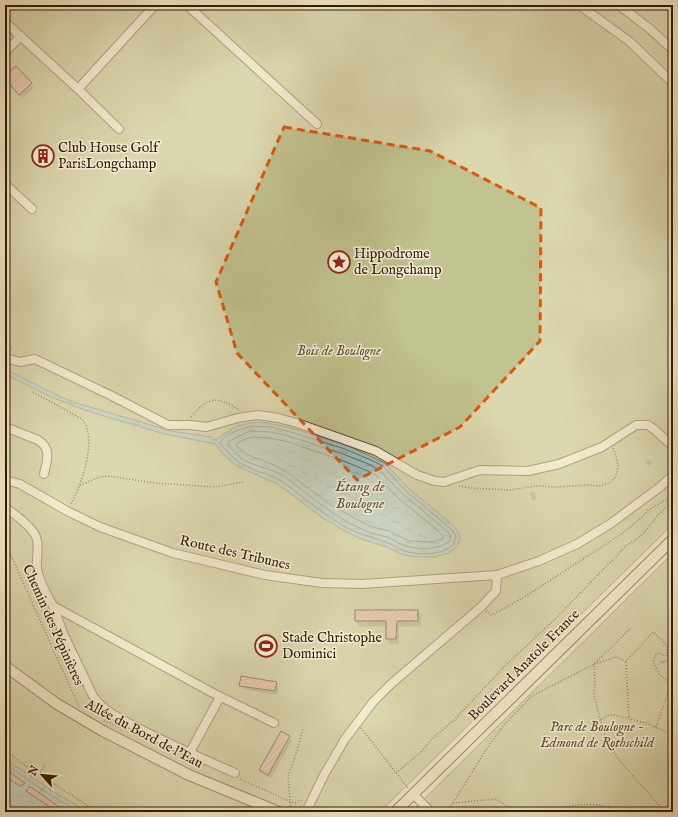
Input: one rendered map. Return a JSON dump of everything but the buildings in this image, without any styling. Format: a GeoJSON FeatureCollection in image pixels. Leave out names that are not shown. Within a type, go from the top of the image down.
{"type":"FeatureCollection","features":[{"type":"Feature","properties":{"kind":"main road","name":"Boulevard Anatole France"},"geometry":{"type":"LineString","coordinates":[[395,812],[673,539]]}},
{"type":"Feature","properties":{"kind":"main road","name":"Allée du Bord de l'Eau"},"geometry":{"type":"LineString","coordinates":[[5,666],[57,704],[110,734],[189,775],[279,812]]}},
{"type":"Feature","properties":{"kind":"lane"},"geometry":{"type":"LineString","coordinates":[[78,89],[155,5]]}},
{"type":"Feature","properties":{"kind":"lane"},"geometry":{"type":"LineString","coordinates":[[187,5],[318,124]]}},
{"type":"Feature","properties":{"kind":"lane"},"geometry":{"type":"LineString","coordinates":[[579,5],[629,41],[673,83]]}},
{"type":"Feature","properties":{"kind":"lane"},"geometry":{"type":"LineString","coordinates":[[619,5],[650,29],[673,50]]}},
{"type":"Feature","properties":{"kind":"lane"},"geometry":{"type":"LineString","coordinates":[[5,22],[120,129]]}},
{"type":"Feature","properties":{"kind":"lane"},"geometry":{"type":"LineString","coordinates":[[5,52],[21,36]]}},
{"type":"Feature","properties":{"kind":"lane"},"geometry":{"type":"LineString","coordinates":[[5,184],[32,208]]}},
{"type":"Feature","properties":{"kind":"lane"},"geometry":{"type":"LineString","coordinates":[[5,358],[20,362],[35,359],[168,425],[206,427],[238,418],[264,416],[297,423],[376,451],[417,475],[435,481],[444,482],[480,470],[528,471],[552,466],[584,455],[633,426],[648,425],[668,442],[673,444]]}},
{"type":"Feature","properties":{"kind":"lane"},"geometry":{"type":"LineString","coordinates":[[5,427],[43,443],[47,451],[44,474]]}},
{"type":"Feature","properties":{"kind":"lane","name":"Route des Tribunes"},"geometry":{"type":"LineString","coordinates":[[5,480],[20,484],[67,511],[100,527],[173,553],[265,575],[322,583],[362,584],[497,576],[539,561],[577,544],[610,524],[660,487],[673,475]]}},
{"type":"Feature","properties":{"kind":"lane"},"geometry":{"type":"LineString","coordinates":[[5,508],[14,513],[33,532],[37,539],[37,569],[46,594],[53,606],[72,652],[98,704],[127,722],[189,754],[235,773]]}},
{"type":"Feature","properties":{"kind":"lane"},"geometry":{"type":"LineString","coordinates":[[306,812],[324,775],[345,739],[373,702],[391,684],[481,607],[496,591],[497,576]]}},
{"type":"Feature","properties":{"kind":"lane"},"geometry":{"type":"LineString","coordinates":[[53,606],[220,697],[274,723]]}},
{"type":"Feature","properties":{"kind":"lane"},"geometry":{"type":"LineString","coordinates":[[189,754],[220,697]]}},
{"type":"Feature","properties":{"kind":"lane"},"geometry":{"type":"LineString","coordinates":[[413,794],[429,810]]}},
{"type":"Feature","properties":{"kind":"path"},"geometry":{"type":"LineString","coordinates":[[33,392],[82,419],[87,425],[89,431],[85,470],[80,486],[67,511]]}},
{"type":"Feature","properties":{"kind":"path"},"geometry":{"type":"LineString","coordinates":[[185,425],[199,408],[209,400],[218,400],[249,416]]}},
{"type":"Feature","properties":{"kind":"path"},"geometry":{"type":"LineString","coordinates":[[444,482],[470,488],[510,490],[536,486],[601,486],[612,482],[616,476],[618,467],[616,455],[610,441]]}},
{"type":"Feature","properties":{"kind":"path"},"geometry":{"type":"LineString","coordinates":[[80,486],[90,480],[108,476],[155,483],[215,487],[244,482]]}},
{"type":"Feature","properties":{"kind":"path"},"geometry":{"type":"LineString","coordinates":[[481,607],[492,615],[526,596],[623,533],[647,511],[663,502],[673,493]]}},
{"type":"Feature","properties":{"kind":"path"},"geometry":{"type":"LineString","coordinates":[[396,773],[420,753],[626,546],[641,536],[664,508],[673,501]]}},
{"type":"Feature","properties":{"kind":"path","name":"Chemin des Pépinières"},"geometry":{"type":"LineString","coordinates":[[5,542],[81,711],[80,717]]}},
{"type":"Feature","properties":{"kind":"path"},"geometry":{"type":"LineString","coordinates":[[630,629],[594,664],[594,696],[606,737],[620,760],[665,812]]}},
{"type":"Feature","properties":{"kind":"path"},"geometry":{"type":"LineString","coordinates":[[629,719],[626,661],[653,632],[673,651]]}},
{"type":"Feature","properties":{"kind":"path"},"geometry":{"type":"LineString","coordinates":[[668,646],[668,662],[673,668]]}},
{"type":"Feature","properties":{"kind":"path"},"geometry":{"type":"LineString","coordinates":[[656,727],[672,686],[659,674],[653,661],[656,654],[659,653],[667,656]]}},
{"type":"Feature","properties":{"kind":"path"},"geometry":{"type":"LineString","coordinates":[[446,812],[488,746],[504,725],[532,696],[594,664],[616,657],[626,661]]}},
{"type":"Feature","properties":{"kind":"path"},"geometry":{"type":"LineString","coordinates":[[600,720],[609,715],[614,715],[646,723],[673,735]]}},
{"type":"Feature","properties":{"kind":"path"},"geometry":{"type":"LineString","coordinates":[[357,722],[413,794]]}},
{"type":"Feature","properties":{"kind":"path"},"geometry":{"type":"LineString","coordinates":[[290,812],[288,777],[297,752],[303,728]]}},
{"type":"Feature","properties":{"kind":"path"},"geometry":{"type":"LineString","coordinates":[[5,750],[38,774],[98,812]]}},
{"type":"Feature","properties":{"kind":"path"},"geometry":{"type":"LineString","coordinates":[[6,770],[11,763]]}},
{"type":"Feature","properties":{"kind":"path"},"geometry":{"type":"LineString","coordinates":[[38,774],[43,769],[45,763]]}},
{"type":"Feature","properties":{"kind":"path"},"geometry":{"type":"LineString","coordinates":[[39,793],[45,786]]}},
{"type":"Feature","properties":{"kind":"path"},"geometry":{"type":"LineString","coordinates":[[453,803],[496,799],[517,812]]}},
{"type":"Feature","properties":{"kind":"path"},"geometry":{"type":"LineString","coordinates":[[546,812],[559,807],[597,804],[615,808],[622,812]]}},
{"type":"Feature","properties":{"kind":"path"},"geometry":{"type":"LineString","coordinates":[[593,812],[603,805]]}},
{"type":"Feature","properties":{"kind":"path"},"geometry":{"type":"LineString","coordinates":[[429,810],[448,809],[466,812]]}},
{"type":"Feature","properties":{"kind":"highlighted area"},"geometry":{"type":"Polygon","coordinates":[[[284,127],[430,151],[541,208],[540,341],[460,427],[357,480],[237,353],[216,282],[284,127]]]}},
{"type":"Feature","properties":{"kind":"green space","name":"Bois de Boulogne"},"geometry":{"type":"Polygon","coordinates":[[[5,5],[673,5],[673,524],[380,812],[87,812],[5,759],[5,5]]]}},
{"type":"Feature","properties":{"kind":"green space","name":"Parc de Boulogne - Edmond de Rothschild"},"geometry":{"type":"Polygon","coordinates":[[[673,553],[673,812],[411,812],[673,553]]]}},
{"type":"Feature","properties":{"kind":"water","name":"Étang de Boulogne"},"geometry":{"type":"Polygon","coordinates":[[[5,369],[73,402],[171,431],[211,437],[215,440],[237,426],[262,422],[288,427],[346,445],[385,463],[408,488],[454,526],[460,535],[460,540],[457,547],[449,553],[434,557],[415,557],[401,554],[348,533],[323,518],[279,485],[237,466],[226,457],[215,444],[165,434],[87,411],[51,397],[5,374],[5,369]]]}},
{"type":"Feature","properties":{"kind":"water"},"geometry":{"type":"Polygon","coordinates":[[[5,759],[54,792],[87,812],[5,812],[5,759]]]}},
{"type":"Feature","properties":{"kind":"waterway"},"geometry":{"type":"LineString","coordinates":[[661,662],[673,660]]}},
{"type":"Feature","properties":{"kind":"place","name":"Club House Golf ParisLongchamp"},"geometry":{"type":"Point","coordinates":[43,156]}},
{"type":"Feature","properties":{"kind":"place","name":"Hippodrome de Longchamp"},"geometry":{"type":"Point","coordinates":[339,262]}},
{"type":"Feature","properties":{"kind":"place","name":"Stade Christophe Dominici"},"geometry":{"type":"Point","coordinates":[266,646]}}]}
